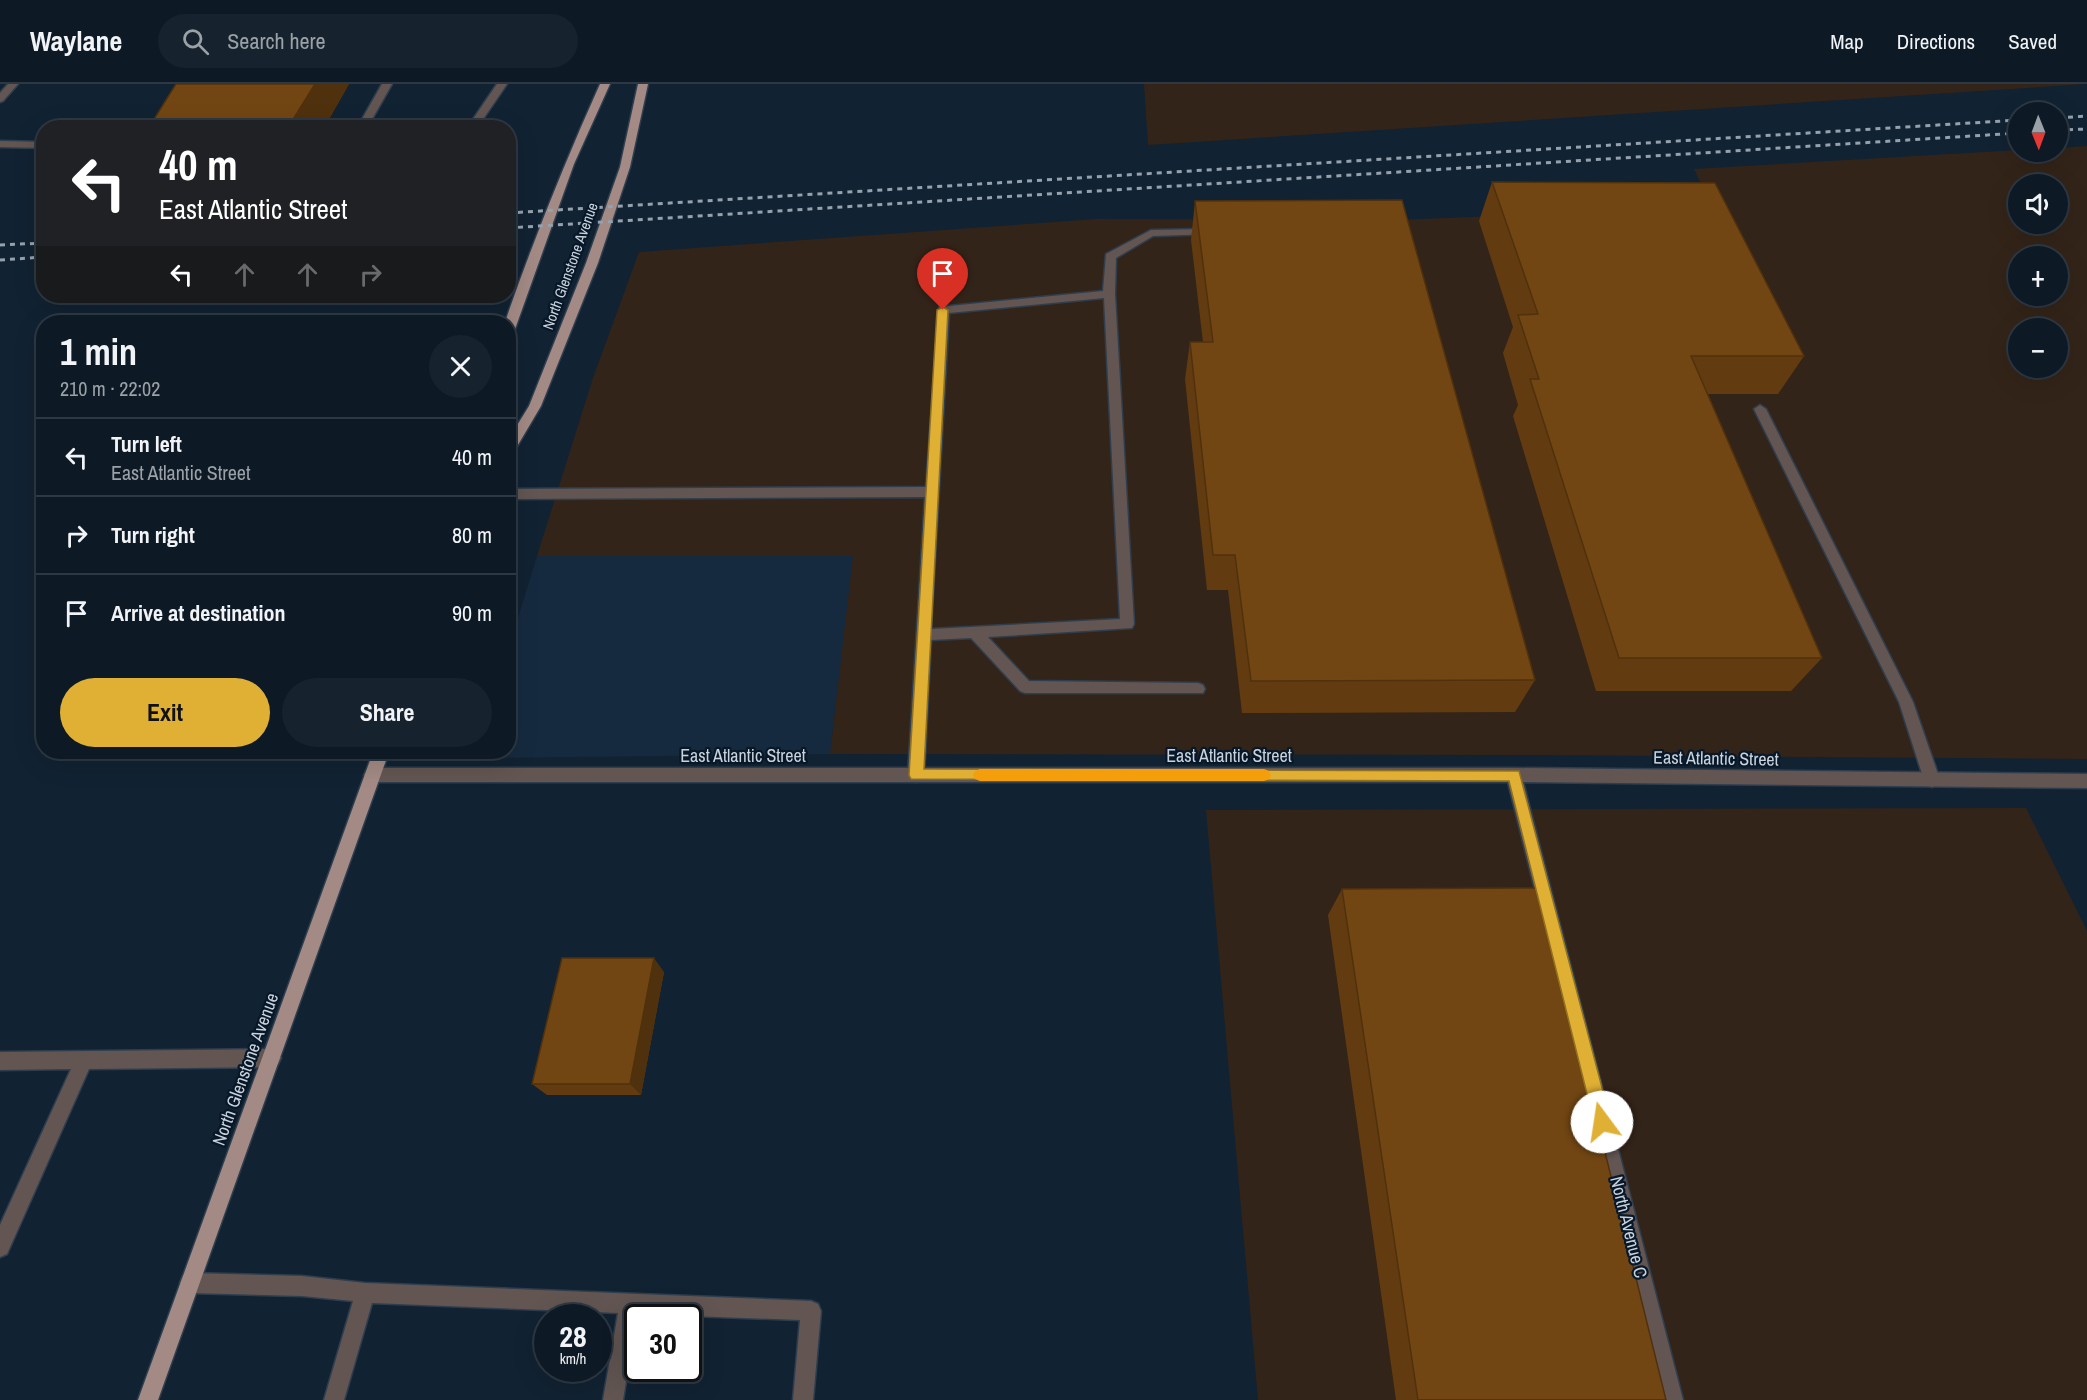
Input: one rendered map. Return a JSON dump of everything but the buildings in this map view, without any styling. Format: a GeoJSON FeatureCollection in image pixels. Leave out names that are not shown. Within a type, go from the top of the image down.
{"type":"FeatureCollection","features":[{"type":"Feature","properties":{"kind":"main road","name":"North Glenstone Avenue"},"geometry":{"type":"LineString","coordinates":[[514,315],[569,164],[605,84]]}},
{"type":"Feature","properties":{"kind":"main road","name":"North Glenstone Avenue"},"geometry":{"type":"LineString","coordinates":[[516,439],[536,406],[592,263],[625,167],[643,84]]}},
{"type":"Feature","properties":{"kind":"main road","name":"North Glenstone Avenue"},"geometry":{"type":"LineString","coordinates":[[148,1400],[378,759]]}},
{"type":"Feature","properties":{"kind":"street"},"geometry":{"type":"LineString","coordinates":[[0,99],[13,84]]}},
{"type":"Feature","properties":{"kind":"street"},"geometry":{"type":"LineString","coordinates":[[367,120],[387,84]]}},
{"type":"Feature","properties":{"kind":"street"},"geometry":{"type":"LineString","coordinates":[[477,120],[501,84]]}},
{"type":"Feature","properties":{"kind":"street"},"geometry":{"type":"LineString","coordinates":[[0,144],[36,145]]}},
{"type":"Feature","properties":{"kind":"street"},"geometry":{"type":"LineString","coordinates":[[924,635],[1127,624],[1109,294],[1110,256],[1151,233],[1221,231]]}},
{"type":"Feature","properties":{"kind":"street"},"geometry":{"type":"LineString","coordinates":[[916,775],[943,310],[1109,294]]}},
{"type":"Feature","properties":{"kind":"street"},"geometry":{"type":"LineString","coordinates":[[1760,409],[1906,702],[1932,780]]}},
{"type":"Feature","properties":{"kind":"street"},"geometry":{"type":"LineString","coordinates":[[516,494],[932,492]]}},
{"type":"Feature","properties":{"kind":"street"},"geometry":{"type":"LineString","coordinates":[[974,632],[1025,687],[1198,689]]}},
{"type":"Feature","properties":{"kind":"street","name":"East Atlantic Street"},"geometry":{"type":"LineString","coordinates":[[372,775],[1514,775],[2087,781]]}},
{"type":"Feature","properties":{"kind":"street","name":"North Avenue C"},"geometry":{"type":"LineString","coordinates":[[1514,775],[1673,1400]]}},
{"type":"Feature","properties":{"kind":"street"},"geometry":{"type":"LineString","coordinates":[[0,1061],[272,1058]]}},
{"type":"Feature","properties":{"kind":"street"},"geometry":{"type":"LineString","coordinates":[[0,1247],[84,1060]]}},
{"type":"Feature","properties":{"kind":"street"},"geometry":{"type":"LineString","coordinates":[[190,1283],[302,1286],[365,1293],[624,1305]]}},
{"type":"Feature","properties":{"kind":"street"},"geometry":{"type":"LineString","coordinates":[[334,1400],[365,1293]]}},
{"type":"Feature","properties":{"kind":"street"},"geometry":{"type":"LineString","coordinates":[[702,1307],[811,1311],[803,1400]]}},
{"type":"Feature","properties":{"kind":"street"},"geometry":{"type":"LineString","coordinates":[[613,1400],[624,1335]]}},
{"type":"Feature","properties":{"kind":"shaded area"},"geometry":{"type":"Polygon","coordinates":[[[1144,84],[2087,84],[1148,145],[1144,84]]]}},
{"type":"Feature","properties":{"kind":"shaded area"},"geometry":{"type":"Polygon","coordinates":[[[2087,146],[2087,759],[1536,755],[830,754],[853,556],[537,556],[593,378],[639,252],[1096,219],[1397,220],[1712,207],[1694,169],[2008,151],[2008,162],[2068,162],[2068,147],[2087,146]]]}},
{"type":"Feature","properties":{"kind":"shaded area"},"geometry":{"type":"Polygon","coordinates":[[[537,556],[854,556],[830,754],[516,758],[516,624],[537,556]]]}},
{"type":"Feature","properties":{"kind":"shaded area"},"geometry":{"type":"Polygon","coordinates":[[[2026,808],[2087,931],[2087,1400],[1258,1400],[1206,810],[2026,808]]]}},
{"type":"Feature","properties":{"kind":"railway"},"geometry":{"type":"LineString","coordinates":[[2068,117],[2087,116]]}},
{"type":"Feature","properties":{"kind":"railway"},"geometry":{"type":"LineString","coordinates":[[516,213],[2008,121]]}},
{"type":"Feature","properties":{"kind":"railway"},"geometry":{"type":"LineString","coordinates":[[2068,130],[2087,129]]}},
{"type":"Feature","properties":{"kind":"railway"},"geometry":{"type":"LineString","coordinates":[[516,227],[2008,134]]}},
{"type":"Feature","properties":{"kind":"railway"},"geometry":{"type":"LineString","coordinates":[[0,245],[36,243]]}},
{"type":"Feature","properties":{"kind":"railway"},"geometry":{"type":"LineString","coordinates":[[0,260],[36,258]]}},
{"type":"Feature","properties":{"kind":"slow traffic"},"geometry":{"type":"LineString","coordinates":[[980,775],[1264,775]]}},
{"type":"Feature","properties":{"kind":"route"},"geometry":{"type":"LineString","coordinates":[[943,310],[916,775],[1514,775],[1602,1122]]}}]}
